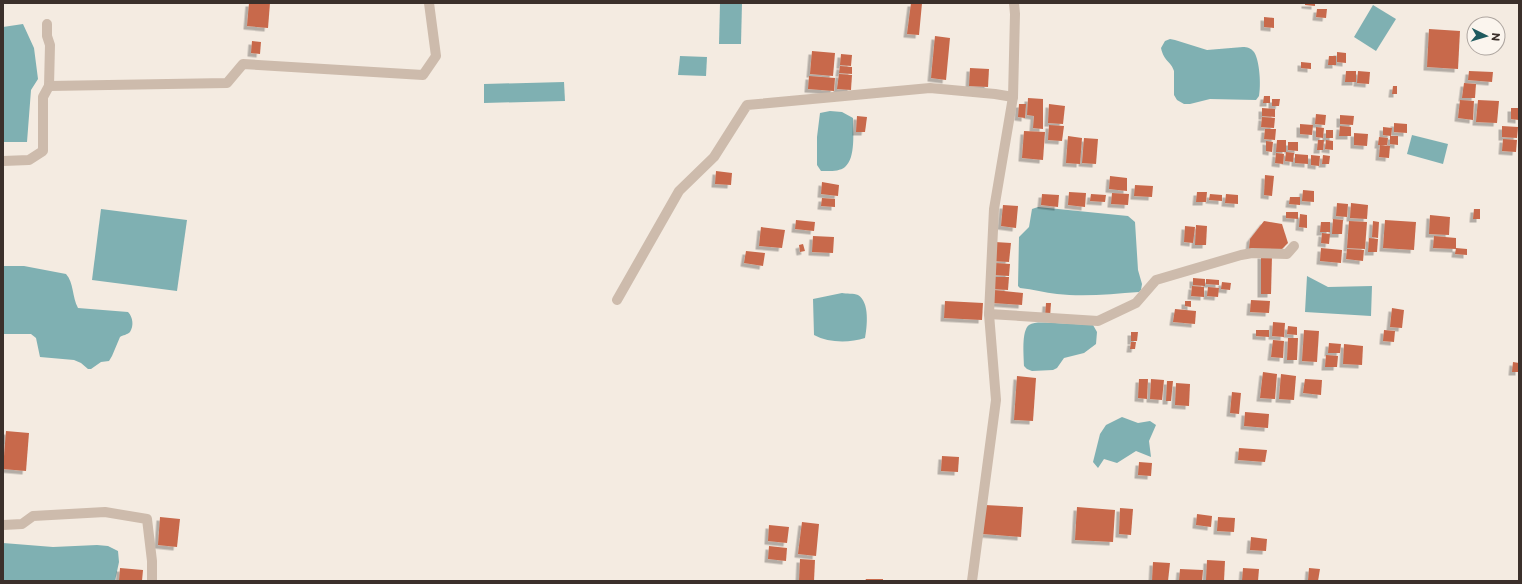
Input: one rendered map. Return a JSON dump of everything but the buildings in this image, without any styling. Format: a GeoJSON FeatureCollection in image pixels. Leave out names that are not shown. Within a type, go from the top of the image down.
{"type":"FeatureCollection","features":[{"type":"Feature","properties":{"kind":"street"},"geometry":{"type":"LineString","coordinates":[[48,86],[227,83],[243,64],[422,75],[436,56],[429,3]]}},
{"type":"Feature","properties":{"kind":"street"},"geometry":{"type":"LineString","coordinates":[[972,581],[996,400],[989,314],[994,209],[1013,97],[1014,3]]}},
{"type":"Feature","properties":{"kind":"street"},"geometry":{"type":"LineString","coordinates":[[3,161],[29,160],[43,151],[43,97],[48,86],[50,45],[47,36],[47,24]]}},
{"type":"Feature","properties":{"kind":"street"},"geometry":{"type":"LineString","coordinates":[[617,300],[679,191],[714,157],[747,105],[930,88],[1013,97]]}},
{"type":"Feature","properties":{"kind":"street"},"geometry":{"type":"LineString","coordinates":[[989,314],[1098,321],[1136,303],[1156,280],[1241,255],[1252,253],[1287,254],[1294,246]]}},
{"type":"Feature","properties":{"kind":"street"},"geometry":{"type":"LineString","coordinates":[[3,525],[22,524],[33,516],[105,512],[147,519],[152,561],[152,581]]}},
{"type":"Feature","properties":{"kind":"water"},"geometry":{"type":"Polygon","coordinates":[[[720,3],[742,3],[741,44],[719,44],[720,3]]]}},
{"type":"Feature","properties":{"kind":"water"},"geometry":{"type":"Polygon","coordinates":[[[1373,5],[1396,19],[1376,51],[1354,37],[1373,5]]]}},
{"type":"Feature","properties":{"kind":"water"},"geometry":{"type":"Polygon","coordinates":[[[23,24],[34,48],[38,79],[31,90],[27,142],[3,142],[3,27],[23,24]]]}},
{"type":"Feature","properties":{"kind":"water"},"geometry":{"type":"Polygon","coordinates":[[[1170,39],[1207,50],[1243,47],[1250,49],[1256,56],[1259,67],[1259,96],[1256,100],[1210,99],[1190,104],[1184,104],[1177,100],[1174,95],[1174,71],[1162,53],[1161,48],[1165,41],[1170,39]]]}},
{"type":"Feature","properties":{"kind":"water"},"geometry":{"type":"Polygon","coordinates":[[[680,56],[707,57],[706,76],[678,75],[680,56]]]}},
{"type":"Feature","properties":{"kind":"water"},"geometry":{"type":"Polygon","coordinates":[[[564,82],[565,101],[484,103],[484,84],[564,82]]]}},
{"type":"Feature","properties":{"kind":"water"},"geometry":{"type":"Polygon","coordinates":[[[830,111],[842,112],[853,118],[852,151],[849,163],[843,169],[821,171],[817,165],[817,137],[820,113],[830,111]]]}},
{"type":"Feature","properties":{"kind":"water"},"geometry":{"type":"Polygon","coordinates":[[[1412,135],[1448,144],[1443,164],[1407,154],[1412,135]]]}},
{"type":"Feature","properties":{"kind":"water"},"geometry":{"type":"Polygon","coordinates":[[[1038,207],[1128,216],[1135,222],[1138,270],[1142,284],[1141,290],[1139,292],[1098,295],[1067,295],[1020,288],[1018,286],[1019,237],[1029,227],[1032,209],[1038,207]]]}},
{"type":"Feature","properties":{"kind":"water"},"geometry":{"type":"Polygon","coordinates":[[[101,209],[187,220],[177,291],[92,280],[101,209]]]}},
{"type":"Feature","properties":{"kind":"water"},"geometry":{"type":"Polygon","coordinates":[[[3,266],[24,266],[66,274],[69,278],[78,308],[128,312],[132,319],[130,332],[120,337],[109,361],[101,362],[91,369],[88,369],[81,363],[74,360],[40,357],[36,338],[31,334],[3,334],[3,266]]]}},
{"type":"Feature","properties":{"kind":"water"},"geometry":{"type":"Polygon","coordinates":[[[1307,276],[1328,287],[1372,286],[1371,316],[1305,312],[1307,276]]]}},
{"type":"Feature","properties":{"kind":"water"},"geometry":{"type":"Polygon","coordinates":[[[842,293],[858,295],[862,298],[867,315],[865,338],[852,341],[833,341],[814,335],[813,299],[842,293]]]}},
{"type":"Feature","properties":{"kind":"water"},"geometry":{"type":"Polygon","coordinates":[[[1042,322],[1093,325],[1097,332],[1096,344],[1084,353],[1064,358],[1057,368],[1053,370],[1032,371],[1024,366],[1024,338],[1026,328],[1029,325],[1042,322]]]}},
{"type":"Feature","properties":{"kind":"water"},"geometry":{"type":"Polygon","coordinates":[[[1122,417],[1138,423],[1150,421],[1156,425],[1149,441],[1151,457],[1136,451],[1117,463],[1104,459],[1098,468],[1093,462],[1100,434],[1106,425],[1122,417]]]}},
{"type":"Feature","properties":{"kind":"water"},"geometry":{"type":"Polygon","coordinates":[[[3,543],[53,547],[108,546],[118,551],[119,562],[115,581],[3,581],[3,543]]]}}]}
